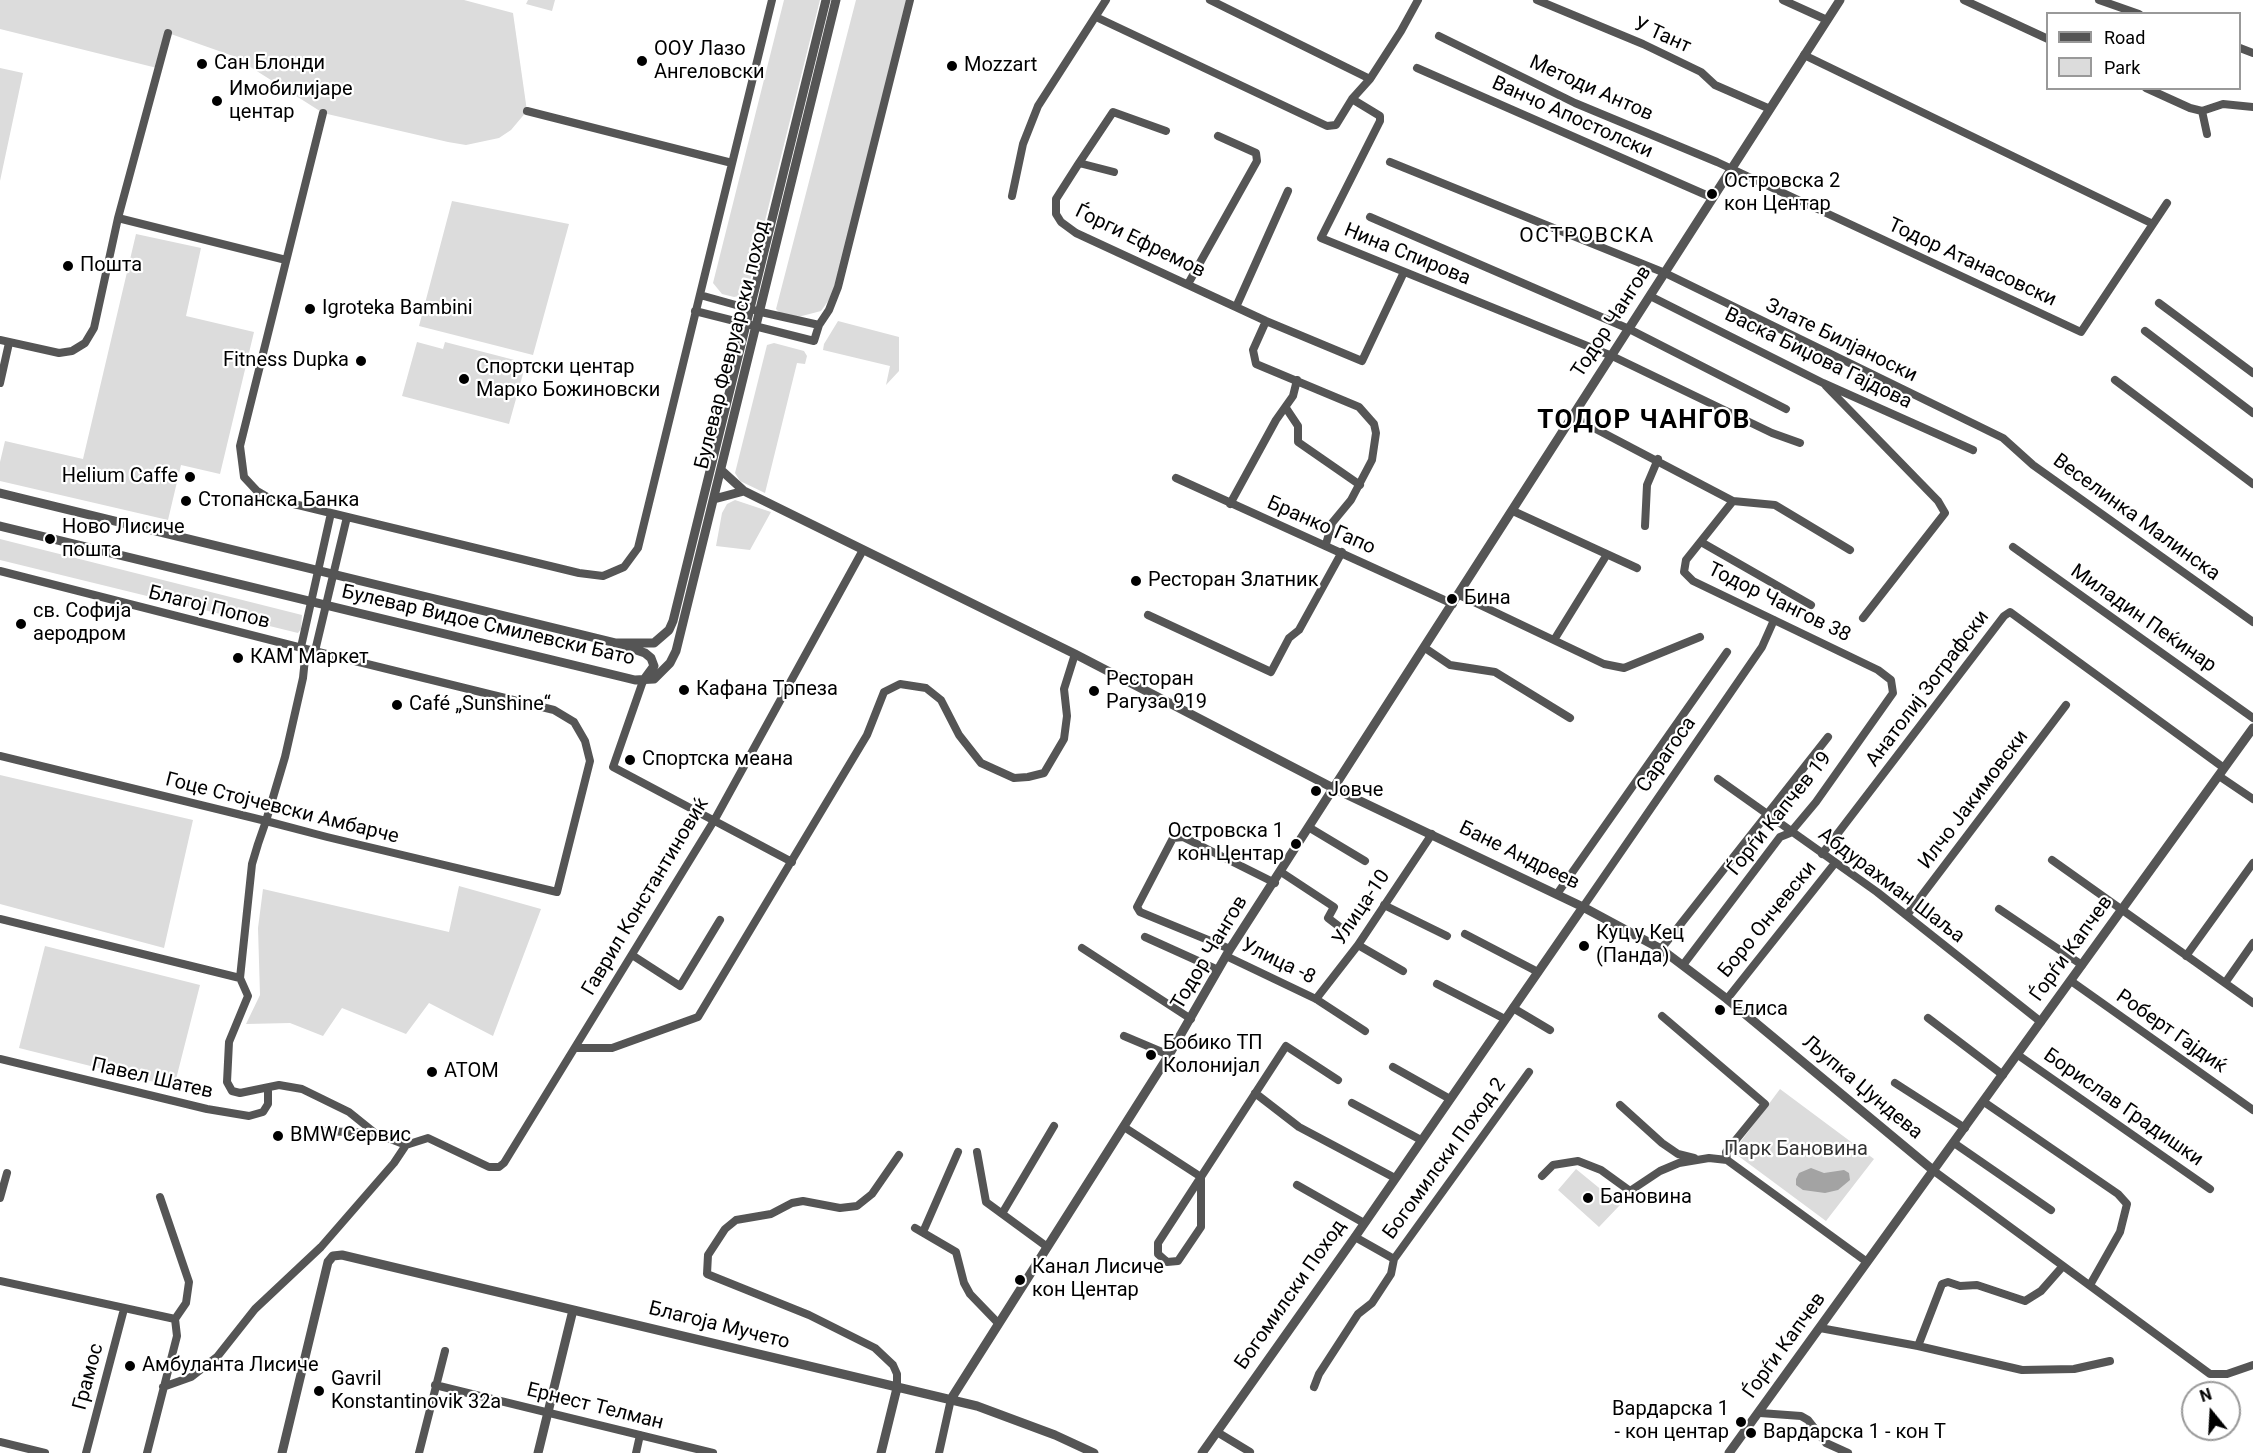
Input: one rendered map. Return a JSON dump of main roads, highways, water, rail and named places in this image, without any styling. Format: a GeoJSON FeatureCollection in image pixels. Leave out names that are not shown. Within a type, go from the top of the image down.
{"type":"FeatureCollection","features":[{"type":"Feature","properties":{"kind":"place","name":"ООУ Лазо Ангеловски"},"geometry":{"type":"Point","coordinates":[642,61]}},
{"type":"Feature","properties":{"kind":"place","name":"Сан Блонди"},"geometry":{"type":"Point","coordinates":[202,64]}},
{"type":"Feature","properties":{"kind":"place","name":"Mozzart"},"geometry":{"type":"Point","coordinates":[952,66]}},
{"type":"Feature","properties":{"kind":"place","name":"Имобилијаре центар"},"geometry":{"type":"Point","coordinates":[217,101]}},
{"type":"Feature","properties":{"kind":"place","name":"Островска 2 кон Центар"},"geometry":{"type":"Point","coordinates":[1712,194]}},
{"type":"Feature","properties":{"kind":"place","name":"Пошта"},"geometry":{"type":"Point","coordinates":[68,266]}},
{"type":"Feature","properties":{"kind":"place","name":"Igroteka Bambini"},"geometry":{"type":"Point","coordinates":[310,309]}},
{"type":"Feature","properties":{"kind":"place","name":"Fitness Dupka"},"geometry":{"type":"Point","coordinates":[361,361]}},
{"type":"Feature","properties":{"kind":"place","name":"Спортски центар Марко Божиновски"},"geometry":{"type":"Point","coordinates":[464,379]}},
{"type":"Feature","properties":{"kind":"place","name":"Helium Caffe"},"geometry":{"type":"Point","coordinates":[190,477]}},
{"type":"Feature","properties":{"kind":"place","name":"Стопанска Банка"},"geometry":{"type":"Point","coordinates":[186,501]}},
{"type":"Feature","properties":{"kind":"place","name":"Ново Лисиче пошта"},"geometry":{"type":"Point","coordinates":[50,539]}},
{"type":"Feature","properties":{"kind":"place","name":"Ресторан Златник"},"geometry":{"type":"Point","coordinates":[1136,581]}},
{"type":"Feature","properties":{"kind":"place","name":"Бина"},"geometry":{"type":"Point","coordinates":[1452,599]}},
{"type":"Feature","properties":{"kind":"place","name":"св. Софија аеродром"},"geometry":{"type":"Point","coordinates":[21,624]}},
{"type":"Feature","properties":{"kind":"place","name":"КАМ Маркет"},"geometry":{"type":"Point","coordinates":[238,658]}},
{"type":"Feature","properties":{"kind":"place","name":"Кафана Трпеза"},"geometry":{"type":"Point","coordinates":[684,690]}},
{"type":"Feature","properties":{"kind":"place","name":"Ресторан Рагуза 919"},"geometry":{"type":"Point","coordinates":[1094,691]}},
{"type":"Feature","properties":{"kind":"place","name":"Café „Sunshine“"},"geometry":{"type":"Point","coordinates":[397,705]}},
{"type":"Feature","properties":{"kind":"place","name":"Спортска меана"},"geometry":{"type":"Point","coordinates":[630,760]}},
{"type":"Feature","properties":{"kind":"place","name":"Јовче"},"geometry":{"type":"Point","coordinates":[1316,791]}},
{"type":"Feature","properties":{"kind":"place","name":"Островска 1 кон Центар"},"geometry":{"type":"Point","coordinates":[1296,844]}},
{"type":"Feature","properties":{"kind":"place","name":"Куц у Кец (Панда)"},"geometry":{"type":"Point","coordinates":[1584,946]}},
{"type":"Feature","properties":{"kind":"place","name":"Елиса"},"geometry":{"type":"Point","coordinates":[1720,1010]}},
{"type":"Feature","properties":{"kind":"place","name":"Бобико ТП Колонијал"},"geometry":{"type":"Point","coordinates":[1151,1055]}},
{"type":"Feature","properties":{"kind":"place","name":"АТОМ"},"geometry":{"type":"Point","coordinates":[432,1072]}},
{"type":"Feature","properties":{"kind":"place","name":"BMW Сервис"},"geometry":{"type":"Point","coordinates":[278,1136]}},
{"type":"Feature","properties":{"kind":"place","name":"Бановина"},"geometry":{"type":"Point","coordinates":[1588,1198]}},
{"type":"Feature","properties":{"kind":"place","name":"Канал Лисиче кон Центар"},"geometry":{"type":"Point","coordinates":[1020,1280]}},
{"type":"Feature","properties":{"kind":"place","name":"Амбуланта Лисиче"},"geometry":{"type":"Point","coordinates":[130,1366]}},
{"type":"Feature","properties":{"kind":"place","name":"Gavril Konstantinovik 32a"},"geometry":{"type":"Point","coordinates":[319,1391]}},
{"type":"Feature","properties":{"kind":"place","name":"Вардарска 1 - кон центар"},"geometry":{"type":"Point","coordinates":[1741,1422]}},
{"type":"Feature","properties":{"kind":"place","name":"Вардарска 1 - кон Т"},"geometry":{"type":"Point","coordinates":[1751,1433]}},
{"type":"Feature","properties":{"kind":"district","name":"ОСТРОВСКА"},"geometry":{"type":"Point","coordinates":[1587,237]}},
{"type":"Feature","properties":{"kind":"district","name":"ТОДОР ЧАНГОВ"},"geometry":{"type":"Point","coordinates":[1644,421]}},
{"type":"Feature","properties":{"kind":"park label","name":"Парк Бановина"},"geometry":{"type":"Point","coordinates":[1796,1150]}}]}
